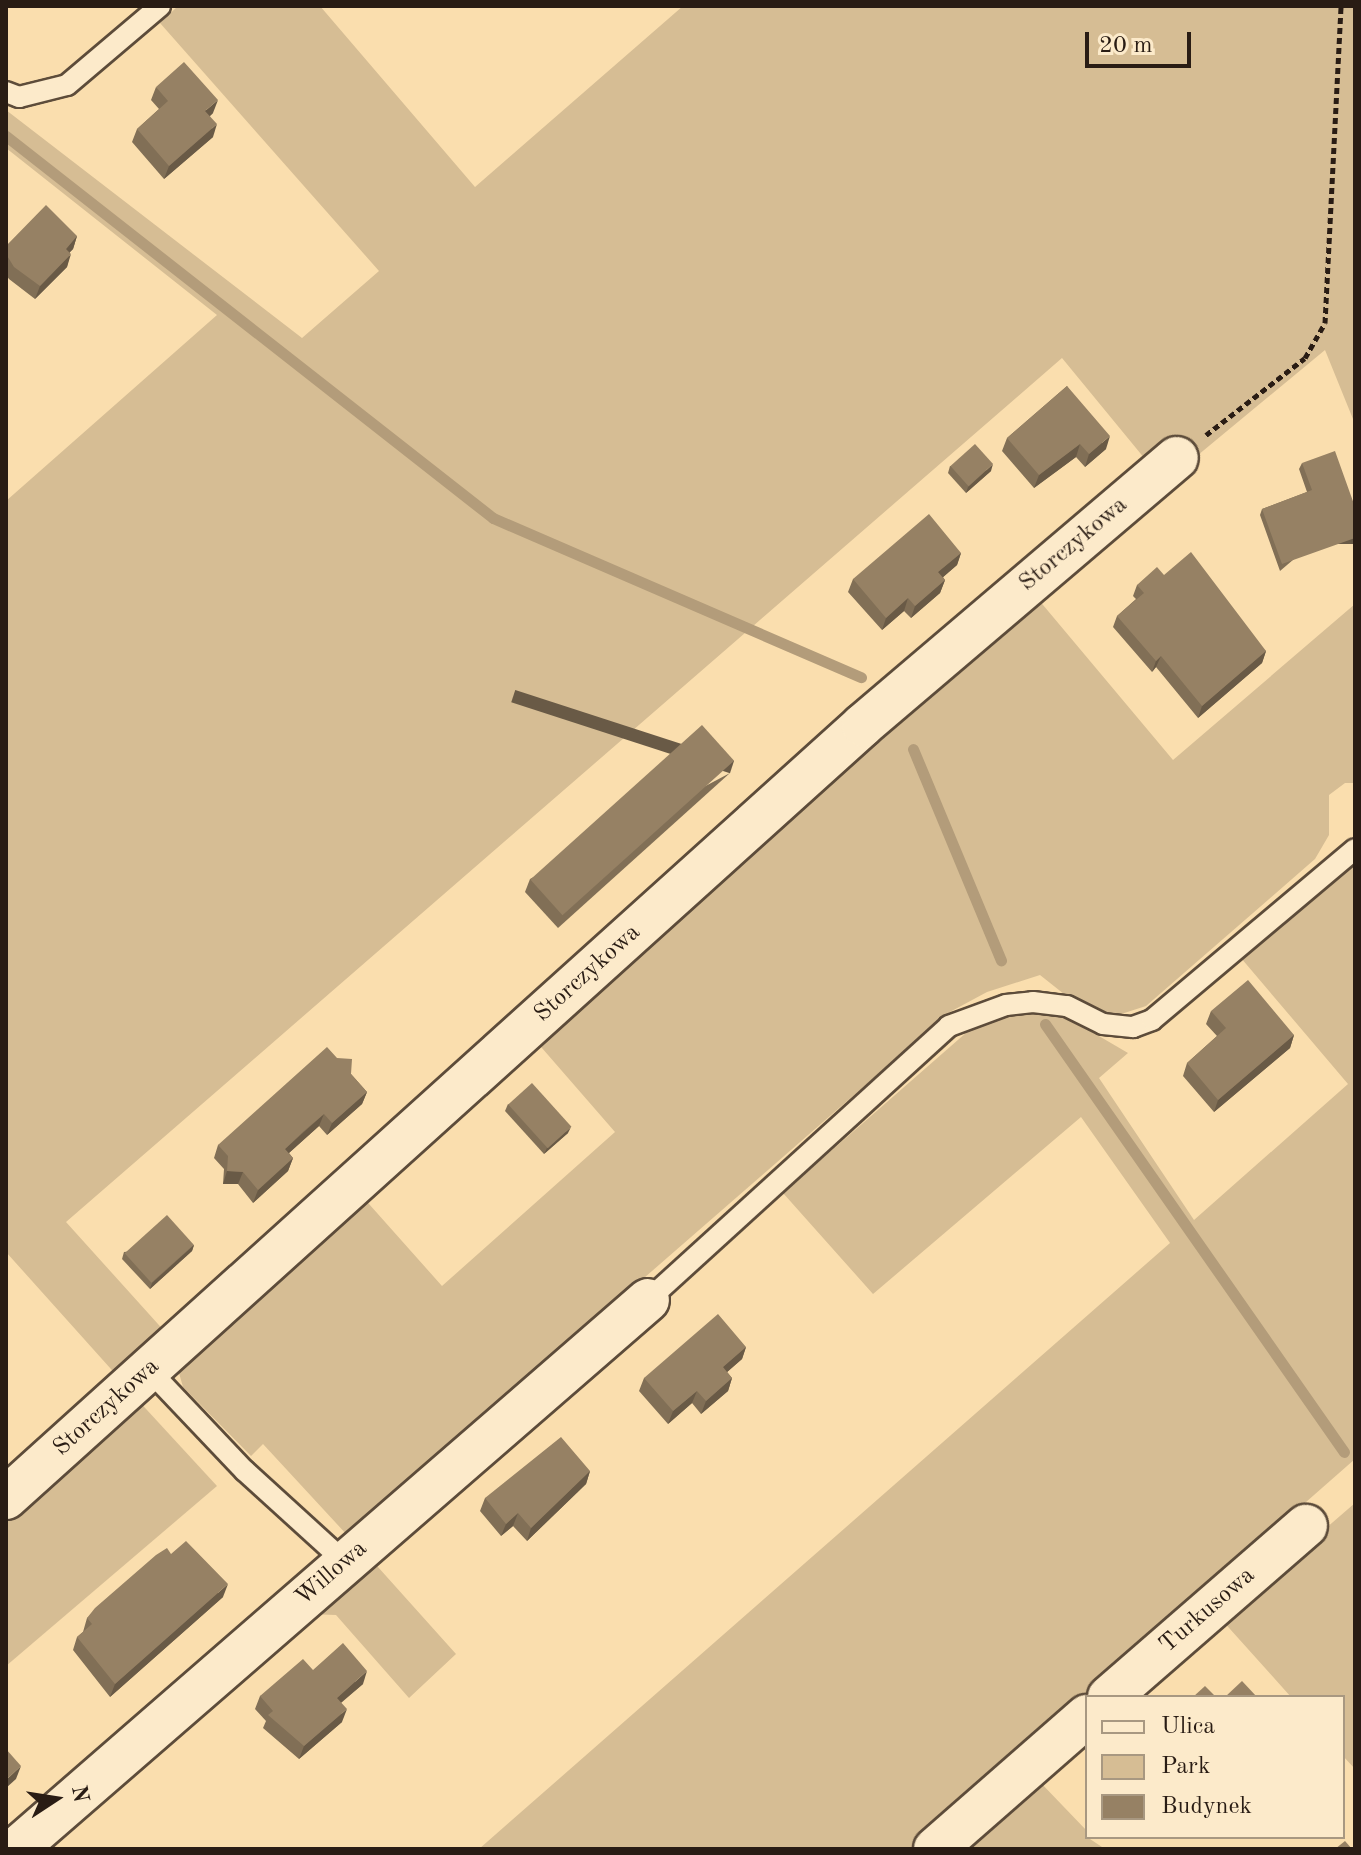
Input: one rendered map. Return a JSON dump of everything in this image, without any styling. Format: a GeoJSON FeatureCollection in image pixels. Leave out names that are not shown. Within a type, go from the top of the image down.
{"type":"FeatureCollection","features":[{"type":"Feature","properties":{"kind":"street","name":"Storczykowa"},"geometry":{"type":"LineString","coordinates":[[6,1498],[863,725],[1177,458]]}},
{"type":"Feature","properties":{"kind":"street","name":"Willowa"},"geometry":{"type":"LineString","coordinates":[[16,1849],[648,1300]]}},
{"type":"Feature","properties":{"kind":"street","name":"Turkusowa"},"geometry":{"type":"LineString","coordinates":[[1111,1695],[1306,1526]]}},
{"type":"Feature","properties":{"kind":"street"},"geometry":{"type":"LineString","coordinates":[[935,1849],[1085,1718]]}},
{"type":"Feature","properties":{"kind":"lane"},"geometry":{"type":"LineString","coordinates":[[6,92],[19,97],[67,85],[160,6]]}},
{"type":"Feature","properties":{"kind":"lane"},"geometry":{"type":"LineString","coordinates":[[648,1300],[949,1026],[1006,1005],[1033,1002],[1067,1006],[1103,1024],[1133,1027],[1152,1020],[1355,849]]}},
{"type":"Feature","properties":{"kind":"lane"},"geometry":{"type":"LineString","coordinates":[[149,1370],[245,1471],[345,1562]]}},
{"type":"Feature","properties":{"kind":"path"},"geometry":{"type":"LineString","coordinates":[[1177,458],[1305,358],[1325,323],[1341,6]]}},
{"type":"Feature","properties":{"kind":"green space"},"geometry":{"type":"Polygon","coordinates":[[[178,6],[320,6],[475,187],[683,6],[1355,6],[1355,424],[1325,350],[1192,460],[1172,437],[1145,459],[1062,358],[66,1222],[167,1334],[119,1378],[6,1252],[6,501],[217,315],[6,148],[6,110],[302,338],[379,271],[160,23],[178,6]]]}},
{"type":"Feature","properties":{"kind":"green space"},"geometry":{"type":"Polygon","coordinates":[[[1038,599],[1173,760],[1355,604],[1355,783],[1345,783],[1329,795],[1329,835],[1315,859],[1146,1006],[1115,1016],[1069,998],[1040,975],[987,992],[948,1013],[348,1536],[263,1444],[251,1456],[183,1387],[179,1373],[188,1350],[361,1195],[442,1286],[615,1132],[535,1040],[1038,599]]]}},
{"type":"Feature","properties":{"kind":"green space"},"geometry":{"type":"Polygon","coordinates":[[[1355,863],[1355,1459],[911,1849],[479,1849],[1170,1243],[1081,1117],[873,1294],[783,1193],[967,1032],[1009,1013],[1046,1011],[1063,1015],[1128,1053],[1099,1078],[1194,1220],[1348,1084],[1241,958],[1355,863]]]}},
{"type":"Feature","properties":{"kind":"green space"},"geometry":{"type":"Polygon","coordinates":[[[135,1397],[217,1486],[6,1666],[6,1512],[135,1397]]]}},
{"type":"Feature","properties":{"kind":"green space"},"geometry":{"type":"Polygon","coordinates":[[[1355,1503],[1355,1769],[1345,1758],[1345,1695],[1289,1695],[1221,1619],[1355,1503]]]}},
{"type":"Feature","properties":{"kind":"green space"},"geometry":{"type":"Polygon","coordinates":[[[369,1557],[456,1654],[409,1698],[336,1615],[307,1614],[369,1557]]]}},
{"type":"Feature","properties":{"kind":"green space"},"geometry":{"type":"Polygon","coordinates":[[[1039,1781],[1085,1829],[1085,1839],[1105,1849],[962,1849],[1039,1781]]]}},
{"type":"Feature","properties":{"kind":"building"},"geometry":{"type":"Polygon","coordinates":[[[184,62],[218,100],[205,111],[217,124],[169,166],[137,129],[168,101],[156,87],[184,62]]]}},
{"type":"Feature","properties":{"kind":"building"},"geometry":{"type":"Polygon","coordinates":[[[46,205],[77,236],[66,249],[71,254],[40,286],[14,267],[6,254],[6,246],[46,205]]]}},
{"type":"Feature","properties":{"kind":"building"},"geometry":{"type":"Polygon","coordinates":[[[1067,386],[1110,436],[1089,454],[1080,444],[1039,475],[1007,438],[1067,386]]]}},
{"type":"Feature","properties":{"kind":"building"},"geometry":{"type":"Polygon","coordinates":[[[975,444],[993,464],[969,486],[950,466],[975,444]]]}},
{"type":"Feature","properties":{"kind":"building"},"geometry":{"type":"Polygon","coordinates":[[[1335,451],[1355,507],[1355,538],[1282,564],[1262,509],[1312,490],[1302,463],[1335,451]]]}},
{"type":"Feature","properties":{"kind":"building"},"geometry":{"type":"Polygon","coordinates":[[[929,514],[961,553],[938,572],[945,580],[915,606],[908,598],[886,618],[853,579],[929,514]]]}},
{"type":"Feature","properties":{"kind":"building"},"geometry":{"type":"Polygon","coordinates":[[[1191,552],[1266,651],[1202,706],[1161,656],[1156,661],[1117,616],[1144,593],[1137,585],[1157,567],[1164,575],[1191,552]]]}},
{"type":"Feature","properties":{"kind":"building"},"geometry":{"type":"Polygon","coordinates":[[[702,725],[734,761],[562,915],[530,880],[702,725]]]}},
{"type":"Feature","properties":{"kind":"building"},"geometry":{"type":"Polygon","coordinates":[[[1248,980],[1294,1035],[1218,1100],[1187,1063],[1226,1028],[1211,1011],[1248,980]]]}},
{"type":"Feature","properties":{"kind":"building"},"geometry":{"type":"Polygon","coordinates":[[[327,1047],[337,1058],[352,1059],[351,1074],[367,1092],[332,1123],[324,1114],[304,1131],[285,1149],[293,1158],[258,1190],[243,1172],[227,1171],[228,1156],[218,1145],[327,1047]]]}},
{"type":"Feature","properties":{"kind":"building"},"geometry":{"type":"Polygon","coordinates":[[[532,1083],[571,1127],[548,1148],[508,1104],[532,1083]]]}},
{"type":"Feature","properties":{"kind":"building"},"geometry":{"type":"Polygon","coordinates":[[[167,1215],[194,1245],[151,1283],[125,1253],[167,1215]]]}},
{"type":"Feature","properties":{"kind":"building"},"geometry":{"type":"Polygon","coordinates":[[[718,1314],[746,1347],[723,1367],[732,1378],[706,1401],[697,1391],[673,1411],[644,1378],[718,1314]]]}},
{"type":"Feature","properties":{"kind":"building"},"geometry":{"type":"Polygon","coordinates":[[[561,1437],[590,1471],[531,1528],[518,1513],[506,1524],[485,1498],[561,1437]]]}},
{"type":"Feature","properties":{"kind":"building"},"geometry":{"type":"Polygon","coordinates":[[[186,1541],[228,1584],[115,1684],[77,1637],[92,1624],[87,1618],[95,1608],[156,1555],[167,1548],[171,1554],[186,1541]]]}},
{"type":"Feature","properties":{"kind":"building"},"geometry":{"type":"Polygon","coordinates":[[[343,1643],[367,1671],[337,1698],[347,1709],[304,1746],[268,1715],[273,1711],[260,1696],[303,1659],[313,1670],[343,1643]]]}},
{"type":"Feature","properties":{"kind":"building"},"geometry":{"type":"Polygon","coordinates":[[[1242,1681],[1255,1695],[1227,1695],[1242,1681]]]}},
{"type":"Feature","properties":{"kind":"building"},"geometry":{"type":"Polygon","coordinates":[[[1205,1686],[1214,1695],[1195,1695],[1205,1686]]]}},
{"type":"Feature","properties":{"kind":"building"},"geometry":{"type":"Polygon","coordinates":[[[6,1749],[21,1766],[6,1780],[6,1749]]]}},
{"type":"Feature","properties":{"kind":"building"},"geometry":{"type":"Polygon","coordinates":[[[1345,1841],[1352,1849],[1335,1849],[1345,1841]]]}},
{"type":"Feature","properties":{"kind":"waterway"},"geometry":{"type":"LineString","coordinates":[[6,136],[493,518],[861,677]]}},
{"type":"Feature","properties":{"kind":"waterway"},"geometry":{"type":"LineString","coordinates":[[913,749],[1001,960]]}},
{"type":"Feature","properties":{"kind":"waterway"},"geometry":{"type":"LineString","coordinates":[[1045,1024],[1344,1452]]}}]}
